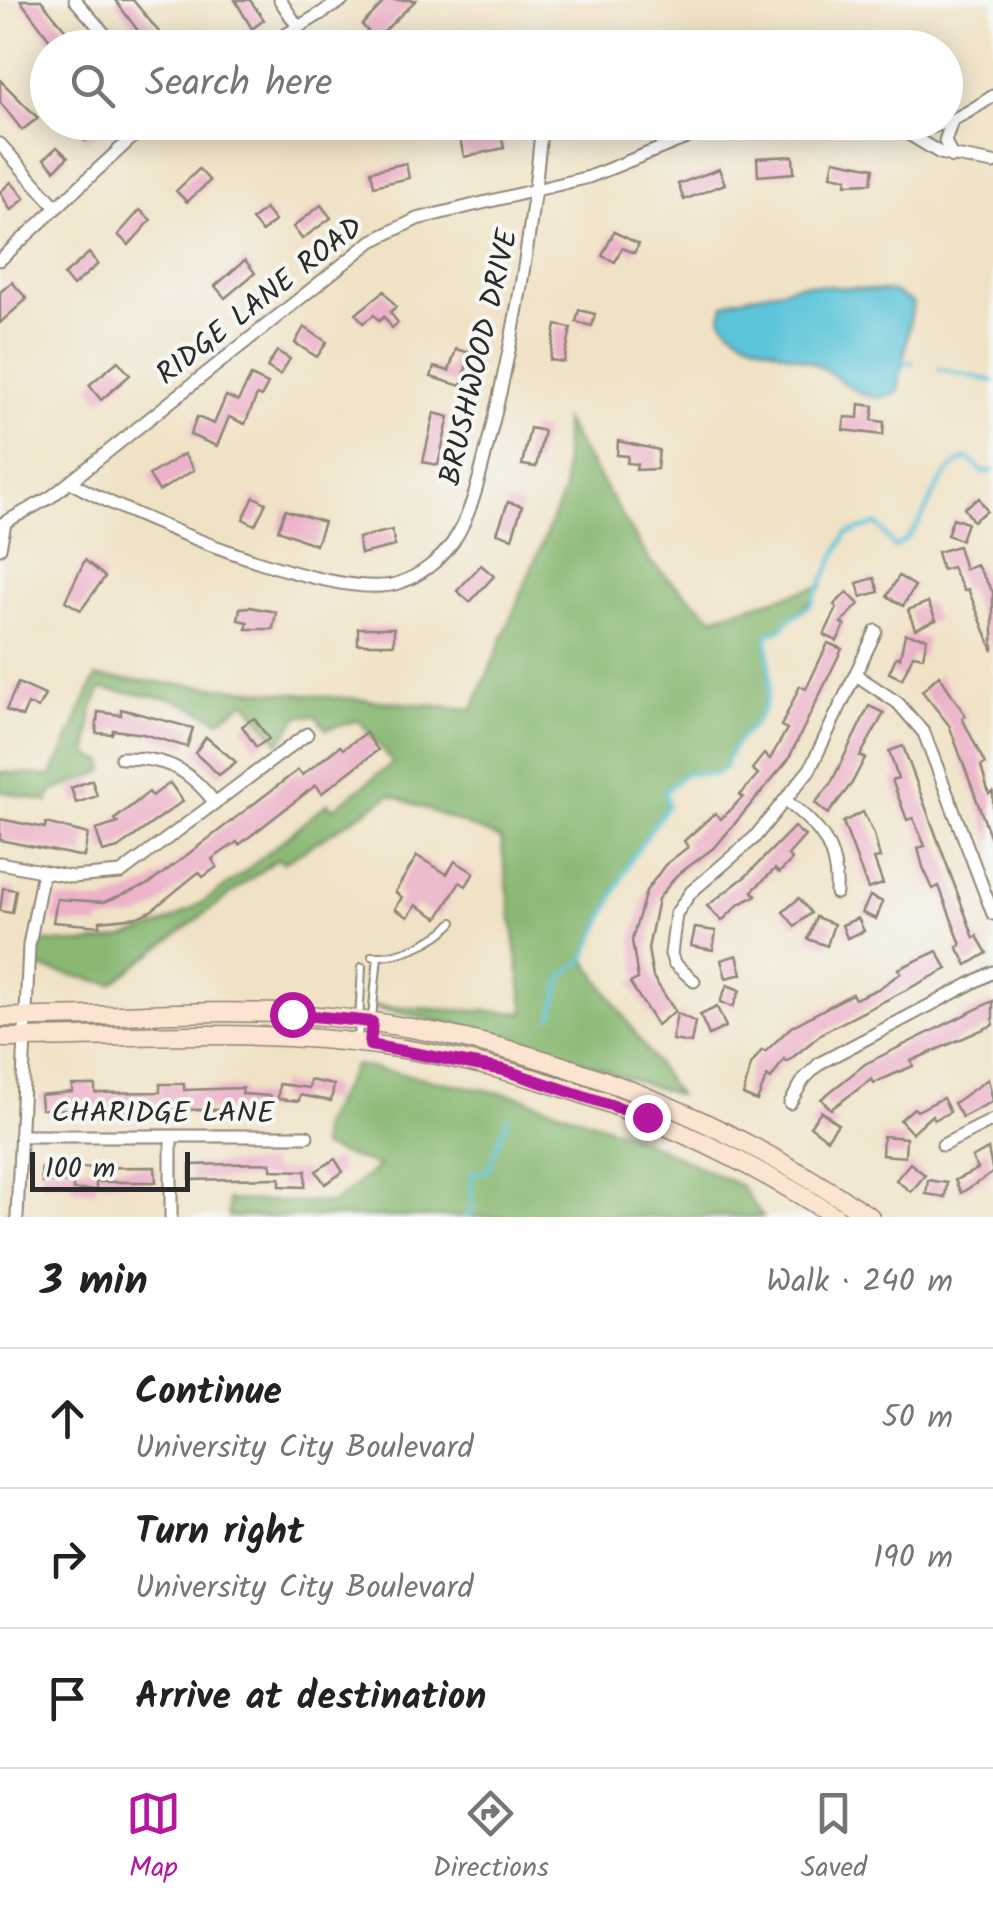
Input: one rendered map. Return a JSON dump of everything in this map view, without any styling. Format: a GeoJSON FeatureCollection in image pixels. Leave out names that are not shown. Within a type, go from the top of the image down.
{"type":"FeatureCollection","features":[{"type":"Feature","properties":{"kind":"main road"},"geometry":{"type":"LineString","coordinates":[[0,1017],[292,1014],[366,1021],[536,1057],[636,1091],[769,1154],[870,1217]]}},
{"type":"Feature","properties":{"kind":"main road"},"geometry":{"type":"LineString","coordinates":[[0,1038],[288,1036],[364,1044],[504,1070],[632,1112],[750,1166],[836,1217]]}},
{"type":"Feature","properties":{"kind":"street"},"geometry":{"type":"LineString","coordinates":[[75,0],[101,30]]}},
{"type":"Feature","properties":{"kind":"street"},"geometry":{"type":"LineString","coordinates":[[280,0],[298,28]]}},
{"type":"Feature","properties":{"kind":"street"},"geometry":{"type":"LineString","coordinates":[[295,30],[343,0]]}},
{"type":"Feature","properties":{"kind":"street"},"geometry":{"type":"LineString","coordinates":[[963,114],[993,96]]}},
{"type":"Feature","properties":{"kind":"street"},"geometry":{"type":"LineString","coordinates":[[0,260],[129,140]]}},
{"type":"Feature","properties":{"kind":"street","name":"BRUSHWOOD DRIVE"},"geometry":{"type":"LineString","coordinates":[[70,482],[156,522],[305,574],[372,587],[396,584],[418,574],[454,541],[470,504],[515,322],[536,211],[533,193],[540,140]]}},
{"type":"Feature","properties":{"kind":"street","name":"RIDGE LANE ROAD"},"geometry":{"type":"LineString","coordinates":[[3,524],[70,482],[372,241],[417,219],[589,177],[681,140]]}},
{"type":"Feature","properties":{"kind":"street"},"geometry":{"type":"LineString","coordinates":[[914,140],[952,156],[993,162]]}},
{"type":"Feature","properties":{"kind":"street"},"geometry":{"type":"LineString","coordinates":[[945,140],[952,156]]}},
{"type":"Feature","properties":{"kind":"street"},"geometry":{"type":"LineString","coordinates":[[0,144],[56,207]]}},
{"type":"Feature","properties":{"kind":"street"},"geometry":{"type":"LineString","coordinates":[[0,548],[3,524]]}},
{"type":"Feature","properties":{"kind":"street"},"geometry":{"type":"LineString","coordinates":[[694,981],[683,974],[671,954],[676,914],[692,892],[739,854],[818,757],[876,630]]}},
{"type":"Feature","properties":{"kind":"street"},"geometry":{"type":"LineString","coordinates":[[856,676],[898,703],[924,733],[993,914]]}},
{"type":"Feature","properties":{"kind":"street"},"geometry":{"type":"LineString","coordinates":[[0,862],[91,878],[121,872],[307,734]]}},
{"type":"Feature","properties":{"kind":"street"},"geometry":{"type":"LineString","coordinates":[[121,758],[149,758],[179,766],[215,803]]}},
{"type":"Feature","properties":{"kind":"street"},"geometry":{"type":"LineString","coordinates":[[786,801],[815,822],[831,846],[836,893]]}},
{"type":"Feature","properties":{"kind":"street"},"geometry":{"type":"LineString","coordinates":[[17,1217],[29,945],[43,872]]}},
{"type":"Feature","properties":{"kind":"street"},"geometry":{"type":"LineString","coordinates":[[790,1103],[804,1079],[820,1063],[993,972]]}},
{"type":"Feature","properties":{"kind":"street"},"geometry":{"type":"LineString","coordinates":[[943,1145],[993,1120]]}},
{"type":"Feature","properties":{"kind":"street","name":"CHARIDGE LANE"},"geometry":{"type":"LineString","coordinates":[[20,1136],[306,1136]]}},
{"type":"Feature","properties":{"kind":"street"},"geometry":{"type":"LineString","coordinates":[[171,1137],[171,1217]]}},
{"type":"Feature","properties":{"kind":"lane"},"geometry":{"type":"LineString","coordinates":[[364,1044],[375,956],[428,940],[453,922]]}},
{"type":"Feature","properties":{"kind":"lane"},"geometry":{"type":"LineString","coordinates":[[362,967],[366,1021]]}},
{"type":"Feature","properties":{"kind":"green space"},"geometry":{"type":"Polygon","coordinates":[[[564,421],[651,563],[712,617],[823,585],[781,630],[767,634],[770,671],[765,707],[735,745],[725,768],[714,775],[685,773],[665,792],[668,805],[631,859],[585,959],[677,1095],[508,1036],[366,1006],[525,1013],[501,839],[391,795],[283,863],[278,858],[112,984],[35,967],[41,941],[85,943],[126,937],[163,924],[197,905],[328,803],[333,809],[393,763],[359,720],[326,729],[316,716],[299,716],[279,743],[246,701],[220,720],[174,699],[101,689],[92,710],[88,755],[104,762],[105,771],[51,792],[48,802],[0,791],[0,772],[52,776],[96,677],[473,709],[564,491],[564,421]]]}},
{"type":"Feature","properties":{"kind":"green space"},"geometry":{"type":"Polygon","coordinates":[[[355,1065],[517,1096],[634,1136],[741,1186],[763,1217],[229,1217],[228,1200],[333,1203],[379,1166],[321,1147],[321,1126],[355,1065]]]}},
{"type":"Feature","properties":{"kind":"water"},"geometry":{"type":"Polygon","coordinates":[[[803,284],[893,292],[913,303],[898,392],[880,397],[862,394],[810,362],[739,335],[721,317],[724,305],[733,300],[803,284]]]}},
{"type":"Feature","properties":{"kind":"building"},"geometry":{"type":"Polygon","coordinates":[[[20,0],[41,0],[65,30],[42,30],[20,0]]]}},
{"type":"Feature","properties":{"kind":"building"},"geometry":{"type":"Polygon","coordinates":[[[115,0],[133,0],[157,30],[138,30],[115,0]]]}},
{"type":"Feature","properties":{"kind":"building"},"geometry":{"type":"Polygon","coordinates":[[[235,0],[250,0],[264,20],[252,29],[235,0]]]}},
{"type":"Feature","properties":{"kind":"building"},"geometry":{"type":"Polygon","coordinates":[[[386,0],[416,0],[385,30],[367,30],[362,25],[386,0]]]}},
{"type":"Feature","properties":{"kind":"building"},"geometry":{"type":"Polygon","coordinates":[[[0,80],[30,110],[30,124],[22,130],[0,102],[0,80]]]}},
{"type":"Feature","properties":{"kind":"building"},"geometry":{"type":"Polygon","coordinates":[[[460,140],[502,140],[504,148],[464,157],[460,140]]]}},
{"type":"Feature","properties":{"kind":"building"},"geometry":{"type":"Polygon","coordinates":[[[57,147],[68,157],[55,170],[44,159],[57,147]]]}},
{"type":"Feature","properties":{"kind":"building"},"geometry":{"type":"Polygon","coordinates":[[[793,156],[794,173],[758,176],[757,158],[793,156]]]}},
{"type":"Feature","properties":{"kind":"building"},"geometry":{"type":"Polygon","coordinates":[[[834,160],[874,168],[871,183],[846,184],[847,178],[831,175],[834,160]]]}},
{"type":"Feature","properties":{"kind":"building"},"geometry":{"type":"Polygon","coordinates":[[[406,163],[409,178],[374,186],[371,171],[406,163]]]}},
{"type":"Feature","properties":{"kind":"building"},"geometry":{"type":"Polygon","coordinates":[[[199,169],[210,181],[187,202],[176,191],[199,169]]]}},
{"type":"Feature","properties":{"kind":"building"},"geometry":{"type":"Polygon","coordinates":[[[719,169],[725,184],[684,200],[678,184],[719,169]]]}},
{"type":"Feature","properties":{"kind":"building"},"geometry":{"type":"Polygon","coordinates":[[[11,182],[25,198],[11,211],[0,192],[11,182]]]}},
{"type":"Feature","properties":{"kind":"building"},"geometry":{"type":"Polygon","coordinates":[[[321,205],[331,218],[302,239],[293,227],[321,205]]]}},
{"type":"Feature","properties":{"kind":"building"},"geometry":{"type":"Polygon","coordinates":[[[265,209],[275,221],[262,232],[252,220],[265,209]]]}},
{"type":"Feature","properties":{"kind":"building"},"geometry":{"type":"Polygon","coordinates":[[[140,210],[151,220],[129,245],[118,235],[140,210]]]}},
{"type":"Feature","properties":{"kind":"building"},"geometry":{"type":"Polygon","coordinates":[[[614,232],[639,244],[634,253],[622,248],[615,262],[602,256],[614,232]]]}},
{"type":"Feature","properties":{"kind":"building"},"geometry":{"type":"Polygon","coordinates":[[[89,253],[98,264],[73,286],[64,275],[89,253]]]}},
{"type":"Feature","properties":{"kind":"building"},"geometry":{"type":"Polygon","coordinates":[[[245,260],[255,273],[225,298],[215,286],[245,260]]]}},
{"type":"Feature","properties":{"kind":"building"},"geometry":{"type":"Polygon","coordinates":[[[12,282],[27,299],[0,323],[0,292],[12,282]]]}},
{"type":"Feature","properties":{"kind":"building"},"geometry":{"type":"Polygon","coordinates":[[[384,291],[396,307],[390,312],[398,323],[392,328],[384,317],[379,321],[374,315],[363,323],[356,314],[384,291]]]}},
{"type":"Feature","properties":{"kind":"building"},"geometry":{"type":"Polygon","coordinates":[[[579,310],[595,314],[592,326],[576,322],[579,310]]]}},
{"type":"Feature","properties":{"kind":"building"},"geometry":{"type":"Polygon","coordinates":[[[556,325],[571,328],[564,362],[550,360],[556,325]]]}},
{"type":"Feature","properties":{"kind":"building"},"geometry":{"type":"Polygon","coordinates":[[[304,327],[327,342],[317,357],[295,343],[304,327]]]}},
{"type":"Feature","properties":{"kind":"building"},"geometry":{"type":"Polygon","coordinates":[[[456,349],[470,353],[461,386],[431,377],[434,367],[449,371],[456,349]]]}},
{"type":"Feature","properties":{"kind":"building"},"geometry":{"type":"Polygon","coordinates":[[[277,351],[290,359],[280,375],[267,367],[277,351]]]}},
{"type":"Feature","properties":{"kind":"building"},"geometry":{"type":"Polygon","coordinates":[[[118,361],[130,375],[101,400],[89,385],[118,361]]]}},
{"type":"Feature","properties":{"kind":"building"},"geometry":{"type":"Polygon","coordinates":[[[251,376],[268,384],[261,397],[257,395],[245,424],[229,417],[217,446],[190,435],[197,417],[214,424],[226,396],[238,401],[251,376]]]}},
{"type":"Feature","properties":{"kind":"building"},"geometry":{"type":"Polygon","coordinates":[[[859,404],[874,406],[872,420],[884,422],[883,435],[843,430],[845,417],[858,418],[859,404]]]}},
{"type":"Feature","properties":{"kind":"building"},"geometry":{"type":"Polygon","coordinates":[[[434,413],[449,417],[438,465],[423,462],[434,413]]]}},
{"type":"Feature","properties":{"kind":"building"},"geometry":{"type":"Polygon","coordinates":[[[530,428],[544,431],[536,467],[522,465],[530,428]]]}},
{"type":"Feature","properties":{"kind":"building"},"geometry":{"type":"Polygon","coordinates":[[[618,441],[659,450],[657,469],[636,470],[637,464],[627,463],[628,456],[617,455],[618,441]]]}},
{"type":"Feature","properties":{"kind":"building"},"geometry":{"type":"Polygon","coordinates":[[[184,454],[194,470],[159,491],[149,475],[184,454]]]}},
{"type":"Feature","properties":{"kind":"building"},"geometry":{"type":"Polygon","coordinates":[[[254,497],[266,503],[255,525],[243,519],[254,497]]]}},
{"type":"Feature","properties":{"kind":"building"},"geometry":{"type":"Polygon","coordinates":[[[979,498],[987,511],[973,521],[964,508],[979,498]]]}},
{"type":"Feature","properties":{"kind":"building"},"geometry":{"type":"Polygon","coordinates":[[[508,502],[522,506],[512,538],[497,533],[508,502]]]}},
{"type":"Feature","properties":{"kind":"building"},"geometry":{"type":"Polygon","coordinates":[[[285,510],[324,522],[316,545],[278,530],[285,510]]]}},
{"type":"Feature","properties":{"kind":"building"},"geometry":{"type":"Polygon","coordinates":[[[953,518],[967,523],[961,540],[947,535],[953,518]]]}},
{"type":"Feature","properties":{"kind":"building"},"geometry":{"type":"Polygon","coordinates":[[[392,530],[395,546],[361,554],[358,538],[392,530]]]}},
{"type":"Feature","properties":{"kind":"building"},"geometry":{"type":"Polygon","coordinates":[[[958,546],[965,569],[976,564],[993,592],[993,651],[968,589],[964,591],[952,567],[942,570],[937,552],[958,546]]]}},
{"type":"Feature","properties":{"kind":"building"},"geometry":{"type":"Polygon","coordinates":[[[85,560],[105,577],[81,610],[65,601],[85,560]]]}},
{"type":"Feature","properties":{"kind":"building"},"geometry":{"type":"Polygon","coordinates":[[[481,565],[494,576],[470,602],[457,591],[481,565]]]}},
{"type":"Feature","properties":{"kind":"building"},"geometry":{"type":"Polygon","coordinates":[[[899,576],[915,586],[903,606],[887,596],[899,576]]]}},
{"type":"Feature","properties":{"kind":"building"},"geometry":{"type":"Polygon","coordinates":[[[874,578],[879,592],[861,597],[857,583],[874,578]]]}},
{"type":"Feature","properties":{"kind":"building"},"geometry":{"type":"Polygon","coordinates":[[[847,592],[859,604],[841,623],[845,625],[837,641],[824,635],[837,608],[834,605],[847,592]]]}},
{"type":"Feature","properties":{"kind":"building"},"geometry":{"type":"Polygon","coordinates":[[[928,602],[936,620],[915,629],[908,610],[928,602]]]}},
{"type":"Feature","properties":{"kind":"building"},"geometry":{"type":"Polygon","coordinates":[[[240,608],[276,612],[273,629],[246,629],[248,622],[238,620],[240,608]]]}},
{"type":"Feature","properties":{"kind":"building"},"geometry":{"type":"Polygon","coordinates":[[[358,628],[394,628],[394,644],[358,644],[358,628]]]}},
{"type":"Feature","properties":{"kind":"building"},"geometry":{"type":"Polygon","coordinates":[[[905,634],[927,638],[923,657],[913,655],[902,679],[889,673],[896,657],[900,658],[905,634]]]}},
{"type":"Feature","properties":{"kind":"building"},"geometry":{"type":"Polygon","coordinates":[[[828,643],[842,649],[788,760],[716,846],[676,876],[658,899],[648,949],[653,977],[675,1011],[657,1025],[630,983],[638,979],[632,940],[646,891],[665,865],[688,847],[684,841],[715,813],[721,819],[743,797],[740,795],[758,774],[752,769],[764,754],[770,759],[787,729],[781,726],[800,686],[806,689],[828,643]]]}},
{"type":"Feature","properties":{"kind":"building"},"geometry":{"type":"Polygon","coordinates":[[[939,675],[966,716],[962,718],[985,764],[981,766],[989,794],[993,792],[993,844],[949,725],[922,691],[939,675]]]}},
{"type":"Feature","properties":{"kind":"building"},"geometry":{"type":"Polygon","coordinates":[[[18,683],[45,695],[38,708],[28,704],[22,717],[6,710],[18,683]]]}},
{"type":"Feature","properties":{"kind":"building"},"geometry":{"type":"Polygon","coordinates":[[[869,706],[884,713],[860,756],[865,758],[852,783],[828,814],[815,803],[830,785],[869,706]]]}},
{"type":"Feature","properties":{"kind":"building"},"geometry":{"type":"Polygon","coordinates":[[[121,709],[193,728],[187,747],[143,734],[113,730],[112,734],[96,733],[98,712],[121,715],[121,709]]]}},
{"type":"Feature","properties":{"kind":"building"},"geometry":{"type":"Polygon","coordinates":[[[254,718],[269,739],[256,747],[242,726],[254,718]]]}},
{"type":"Feature","properties":{"kind":"building"},"geometry":{"type":"Polygon","coordinates":[[[366,733],[378,750],[322,793],[316,785],[239,845],[237,842],[212,859],[217,867],[203,877],[199,872],[151,911],[138,917],[100,921],[100,926],[53,922],[57,899],[104,902],[149,884],[298,770],[302,775],[340,746],[343,749],[366,733]]]}},
{"type":"Feature","properties":{"kind":"building"},"geometry":{"type":"Polygon","coordinates":[[[206,737],[236,762],[219,775],[195,753],[206,737]]]}},
{"type":"Feature","properties":{"kind":"building"},"geometry":{"type":"Polygon","coordinates":[[[903,746],[974,938],[977,936],[987,953],[967,965],[957,947],[961,945],[939,886],[933,889],[923,867],[918,848],[925,846],[913,818],[907,820],[892,780],[898,778],[889,751],[903,746]]]}},
{"type":"Feature","properties":{"kind":"building"},"geometry":{"type":"Polygon","coordinates":[[[92,780],[97,796],[76,803],[71,788],[92,780]]]}},
{"type":"Feature","properties":{"kind":"building"},"geometry":{"type":"Polygon","coordinates":[[[170,783],[183,801],[118,848],[103,852],[96,830],[118,823],[115,819],[149,792],[152,796],[170,783]]]}},
{"type":"Feature","properties":{"kind":"building"},"geometry":{"type":"Polygon","coordinates":[[[863,812],[874,834],[880,858],[874,859],[883,884],[868,889],[843,822],[863,812]]]}},
{"type":"Feature","properties":{"kind":"building"},"geometry":{"type":"Polygon","coordinates":[[[0,819],[45,828],[46,823],[88,834],[84,857],[0,840],[0,819]]]}},
{"type":"Feature","properties":{"kind":"building"},"geometry":{"type":"Polygon","coordinates":[[[794,827],[805,836],[788,855],[792,860],[779,873],[775,869],[752,891],[756,896],[739,904],[722,921],[707,906],[746,876],[794,827]]]}},
{"type":"Feature","properties":{"kind":"building"},"geometry":{"type":"Polygon","coordinates":[[[417,856],[447,874],[455,861],[474,873],[466,886],[460,882],[438,918],[416,905],[408,917],[395,909],[402,897],[395,892],[417,856]]]}},
{"type":"Feature","properties":{"kind":"building"},"geometry":{"type":"Polygon","coordinates":[[[3,888],[16,890],[12,913],[0,911],[3,888]]]}},
{"type":"Feature","properties":{"kind":"building"},"geometry":{"type":"Polygon","coordinates":[[[870,896],[883,902],[876,919],[862,913],[870,896]]]}},
{"type":"Feature","properties":{"kind":"building"},"geometry":{"type":"Polygon","coordinates":[[[799,898],[811,913],[795,926],[783,912],[799,898]]]}},
{"type":"Feature","properties":{"kind":"building"},"geometry":{"type":"Polygon","coordinates":[[[816,917],[834,924],[827,946],[808,939],[816,917]]]}},
{"type":"Feature","properties":{"kind":"building"},"geometry":{"type":"Polygon","coordinates":[[[858,918],[864,931],[847,938],[842,925],[858,918]]]}},
{"type":"Feature","properties":{"kind":"building"},"geometry":{"type":"Polygon","coordinates":[[[695,928],[716,931],[713,950],[691,946],[695,928]]]}},
{"type":"Feature","properties":{"kind":"building"},"geometry":{"type":"Polygon","coordinates":[[[937,951],[947,969],[824,1032],[787,1062],[784,1059],[771,1079],[767,1076],[757,1101],[743,1095],[751,1065],[762,1050],[765,1052],[791,1027],[852,994],[855,999],[878,989],[901,973],[898,969],[937,951]]]}},
{"type":"Feature","properties":{"kind":"building"},"geometry":{"type":"Polygon","coordinates":[[[737,955],[742,974],[726,978],[721,960],[737,955]]]}},
{"type":"Feature","properties":{"kind":"building"},"geometry":{"type":"Polygon","coordinates":[[[727,985],[740,990],[733,1007],[720,1002],[727,985]]]}},
{"type":"Feature","properties":{"kind":"building"},"geometry":{"type":"Polygon","coordinates":[[[993,1001],[993,1025],[911,1061],[913,1066],[874,1083],[872,1079],[831,1109],[821,1099],[865,1064],[993,1001]]]}},
{"type":"Feature","properties":{"kind":"building"},"geometry":{"type":"Polygon","coordinates":[[[717,1007],[726,1027],[709,1035],[700,1015],[717,1007]]]}},
{"type":"Feature","properties":{"kind":"building"},"geometry":{"type":"Polygon","coordinates":[[[677,1013],[695,1022],[691,1043],[672,1040],[677,1013]]]}},
{"type":"Feature","properties":{"kind":"building"},"geometry":{"type":"Polygon","coordinates":[[[988,1079],[993,1101],[962,1117],[954,1103],[988,1079]]]}},
{"type":"Feature","properties":{"kind":"building"},"geometry":{"type":"Polygon","coordinates":[[[310,1080],[334,1085],[331,1101],[300,1095],[299,1101],[278,1099],[279,1084],[309,1088],[310,1080]]]}},
{"type":"Feature","properties":{"kind":"building"},"geometry":{"type":"Polygon","coordinates":[[[160,1084],[184,1084],[184,1090],[243,1088],[242,1094],[270,1096],[269,1110],[41,1109],[40,1095],[72,1092],[72,1085],[95,1085],[95,1093],[160,1092],[160,1084]]]}},
{"type":"Feature","properties":{"kind":"building"},"geometry":{"type":"Polygon","coordinates":[[[943,1098],[950,1112],[934,1120],[932,1115],[912,1133],[900,1120],[914,1108],[917,1111],[943,1098]]]}},
{"type":"Feature","properties":{"kind":"building"},"geometry":{"type":"Polygon","coordinates":[[[821,1111],[838,1124],[827,1139],[810,1126],[821,1111]]]}},
{"type":"Feature","properties":{"kind":"building"},"geometry":{"type":"Polygon","coordinates":[[[883,1136],[906,1138],[905,1157],[882,1155],[883,1136]]]}},
{"type":"Feature","properties":{"kind":"building"},"geometry":{"type":"Polygon","coordinates":[[[988,1149],[993,1173],[961,1193],[955,1180],[978,1169],[972,1158],[988,1149]]]}},
{"type":"Feature","properties":{"kind":"building"},"geometry":{"type":"Polygon","coordinates":[[[335,1159],[343,1172],[325,1184],[316,1171],[335,1159]]]}},
{"type":"Feature","properties":{"kind":"building"},"geometry":{"type":"Polygon","coordinates":[[[271,1163],[271,1170],[306,1171],[305,1187],[280,1186],[280,1178],[190,1180],[190,1165],[271,1163]]]}},
{"type":"Feature","properties":{"kind":"building"},"geometry":{"type":"Polygon","coordinates":[[[910,1163],[925,1175],[911,1192],[896,1180],[910,1163]]]}},
{"type":"Feature","properties":{"kind":"building"},"geometry":{"type":"Polygon","coordinates":[[[155,1167],[156,1182],[96,1182],[96,1190],[73,1190],[73,1182],[42,1183],[41,1168],[155,1167]]]}},
{"type":"Feature","properties":{"kind":"building"},"geometry":{"type":"Polygon","coordinates":[[[928,1180],[947,1183],[945,1197],[926,1194],[928,1180]]]}},
{"type":"Feature","properties":{"kind":"waterway"},"geometry":{"type":"LineString","coordinates":[[901,360],[913,363]]}},
{"type":"Feature","properties":{"kind":"waterway"},"geometry":{"type":"LineString","coordinates":[[939,369],[993,381]]}},
{"type":"Feature","properties":{"kind":"waterway"},"geometry":{"type":"LineString","coordinates":[[552,1017],[563,976],[585,959],[631,859],[668,805],[665,792],[685,773],[714,775],[725,768],[735,745],[759,717],[770,683],[767,634],[781,630],[787,621],[811,605],[846,534],[877,524],[894,547],[916,528],[945,475],[955,465],[968,458],[983,472],[993,471]]}},
{"type":"Feature","properties":{"kind":"waterway"},"geometry":{"type":"LineString","coordinates":[[465,1217],[471,1214],[472,1173],[488,1171],[508,1117]]}},
{"type":"Feature","properties":{"kind":"route"},"geometry":{"type":"LineString","coordinates":[[292,1014],[372,1022],[370,1045],[504,1070],[647,1117]]}}]}
